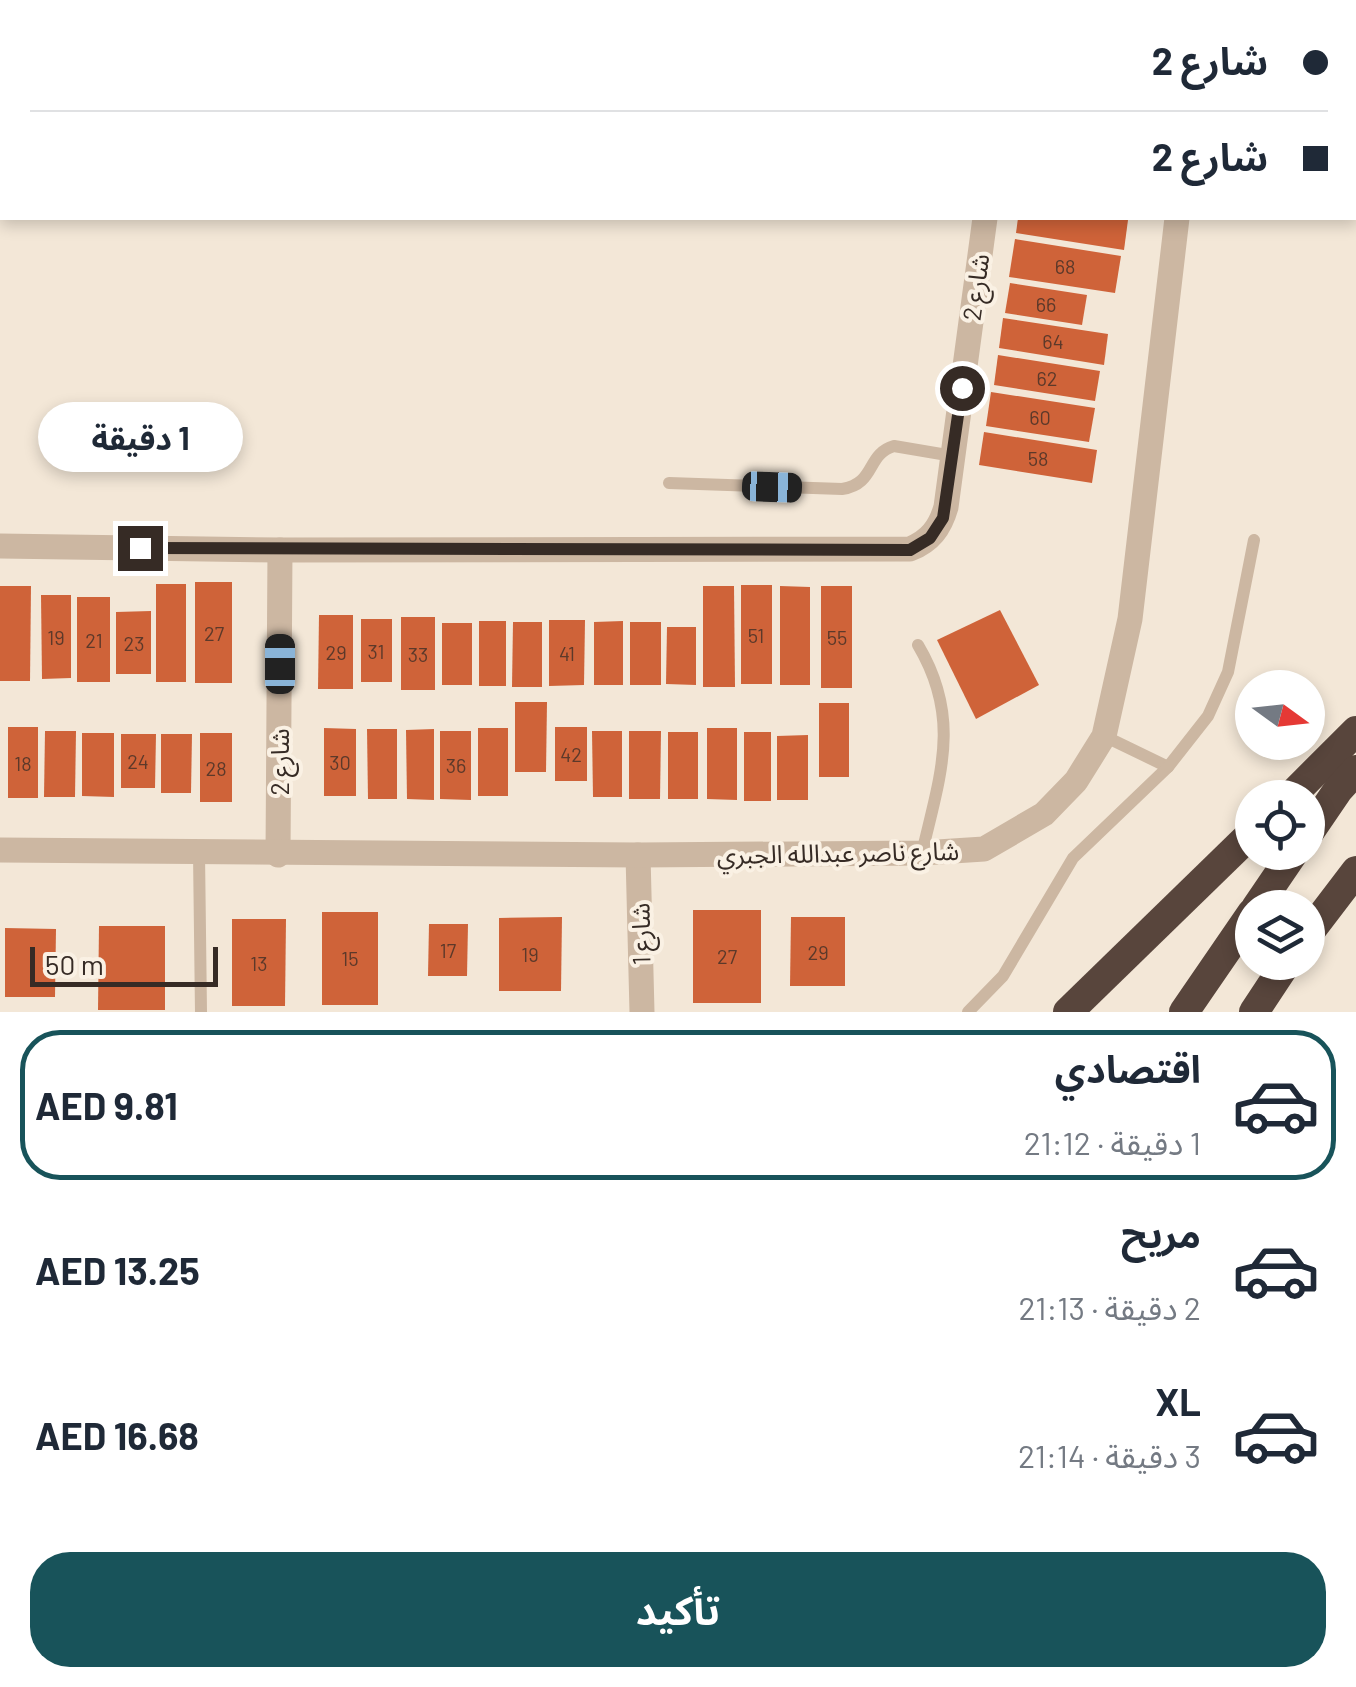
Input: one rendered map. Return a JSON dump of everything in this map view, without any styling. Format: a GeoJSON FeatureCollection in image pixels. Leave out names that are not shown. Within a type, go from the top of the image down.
{"type":"FeatureCollection","features":[{"type":"Feature","properties":{"kind":"highway"},"geometry":{"type":"LineString","coordinates":[[1307,780],[1356,732]]}},
{"type":"Feature","properties":{"kind":"highway"},"geometry":{"type":"LineString","coordinates":[[1325,811],[1356,770]]}},
{"type":"Feature","properties":{"kind":"highway"},"geometry":{"type":"LineString","coordinates":[[1068,1012],[1235,850]]}},
{"type":"Feature","properties":{"kind":"highway"},"geometry":{"type":"LineString","coordinates":[[1325,911],[1356,870]]}},
{"type":"Feature","properties":{"kind":"highway"},"geometry":{"type":"LineString","coordinates":[[1184,1012],[1235,938]]}},
{"type":"Feature","properties":{"kind":"highway"},"geometry":{"type":"LineString","coordinates":[[1254,1012],[1275,980]]}},
{"type":"Feature","properties":{"kind":"street","name":"شارع 2"},"geometry":{"type":"LineString","coordinates":[[0,546],[898,551],[920,545],[938,529],[946,507],[985,220]]}},
{"type":"Feature","properties":{"kind":"street","name":"شارع ناصر عبدالله الجبري"},"geometry":{"type":"LineString","coordinates":[[0,850],[638,855],[984,849],[1044,814],[1076,781],[1104,736],[1130,619],[1176,220]]}},
{"type":"Feature","properties":{"kind":"street","name":"شارع 2"},"geometry":{"type":"LineString","coordinates":[[278,854],[280,550]]}},
{"type":"Feature","properties":{"kind":"street","name":"شارع 1"},"geometry":{"type":"LineString","coordinates":[[638,855],[642,1012]]}},
{"type":"Feature","properties":{"kind":"lane"},"geometry":{"type":"LineString","coordinates":[[669,484],[842,489],[866,478],[885,448],[894,446],[953,456]]}},
{"type":"Feature","properties":{"kind":"lane"},"geometry":{"type":"LineString","coordinates":[[968,1012],[1004,976],[1073,858],[1168,767],[1208,716],[1228,672],[1254,540]]}},
{"type":"Feature","properties":{"kind":"lane"},"geometry":{"type":"LineString","coordinates":[[918,645],[937,681],[946,742],[922,853]]}},
{"type":"Feature","properties":{"kind":"lane"},"geometry":{"type":"LineString","coordinates":[[1104,736],[1168,767]]}},
{"type":"Feature","properties":{"kind":"lane"},"geometry":{"type":"LineString","coordinates":[[199,853],[201,1012]]}},
{"type":"Feature","properties":{"kind":"building"},"geometry":{"type":"Polygon","coordinates":[[[1018,220],[1128,220],[1124,250],[1016,233],[1018,220]]]}},
{"type":"Feature","properties":{"kind":"building"},"geometry":{"type":"Polygon","coordinates":[[[1015,239],[1121,256],[1115,293],[1009,277],[1015,239]]]}},
{"type":"Feature","properties":{"kind":"building"},"geometry":{"type":"Polygon","coordinates":[[[1010,283],[1087,295],[1082,325],[1005,313],[1010,283]]]}},
{"type":"Feature","properties":{"kind":"building"},"geometry":{"type":"Polygon","coordinates":[[[1003,318],[1108,334],[1104,365],[999,348],[1003,318]]]}},
{"type":"Feature","properties":{"kind":"building"},"geometry":{"type":"Polygon","coordinates":[[[998,355],[1100,371],[1095,401],[994,385],[998,355]]]}},
{"type":"Feature","properties":{"kind":"building"},"geometry":{"type":"Polygon","coordinates":[[[991,392],[1095,408],[1089,442],[986,426],[991,392]]]}},
{"type":"Feature","properties":{"kind":"building"},"geometry":{"type":"Polygon","coordinates":[[[984,432],[1097,450],[1092,483],[979,465],[984,432]]]}},
{"type":"Feature","properties":{"kind":"building"},"geometry":{"type":"Polygon","coordinates":[[[195,582],[232,582],[232,683],[195,683],[195,582]]]}},
{"type":"Feature","properties":{"kind":"building"},"geometry":{"type":"Polygon","coordinates":[[[156,584],[186,584],[186,682],[156,682],[156,584]]]}},
{"type":"Feature","properties":{"kind":"building"},"geometry":{"type":"Polygon","coordinates":[[[741,585],[772,585],[772,684],[741,684],[741,585]]]}},
{"type":"Feature","properties":{"kind":"building"},"geometry":{"type":"Polygon","coordinates":[[[0,586],[31,586],[30,681],[0,681],[0,586]]]}},
{"type":"Feature","properties":{"kind":"building"},"geometry":{"type":"Polygon","coordinates":[[[703,586],[734,586],[735,687],[703,687],[703,586]]]}},
{"type":"Feature","properties":{"kind":"building"},"geometry":{"type":"Polygon","coordinates":[[[780,586],[810,587],[810,685],[780,685],[780,586]]]}},
{"type":"Feature","properties":{"kind":"building"},"geometry":{"type":"Polygon","coordinates":[[[821,586],[852,586],[852,688],[821,688],[821,586]]]}},
{"type":"Feature","properties":{"kind":"building"},"geometry":{"type":"Polygon","coordinates":[[[41,595],[71,595],[71,678],[42,679],[41,595]]]}},
{"type":"Feature","properties":{"kind":"building"},"geometry":{"type":"Polygon","coordinates":[[[77,597],[110,597],[110,682],[77,682],[77,597]]]}},
{"type":"Feature","properties":{"kind":"building"},"geometry":{"type":"Polygon","coordinates":[[[1000,610],[1039,685],[976,719],[937,640],[1000,610]]]}},
{"type":"Feature","properties":{"kind":"building"},"geometry":{"type":"Polygon","coordinates":[[[151,611],[151,674],[116,674],[116,612],[151,611]]]}},
{"type":"Feature","properties":{"kind":"building"},"geometry":{"type":"Polygon","coordinates":[[[319,615],[353,615],[353,689],[318,689],[319,615]]]}},
{"type":"Feature","properties":{"kind":"building"},"geometry":{"type":"Polygon","coordinates":[[[401,617],[435,617],[435,690],[401,690],[401,617]]]}},
{"type":"Feature","properties":{"kind":"building"},"geometry":{"type":"Polygon","coordinates":[[[361,619],[392,619],[392,682],[361,682],[361,619]]]}},
{"type":"Feature","properties":{"kind":"building"},"geometry":{"type":"Polygon","coordinates":[[[549,620],[585,620],[584,685],[549,686],[549,620]]]}},
{"type":"Feature","properties":{"kind":"building"},"geometry":{"type":"Polygon","coordinates":[[[479,621],[506,621],[506,686],[479,686],[479,621]]]}},
{"type":"Feature","properties":{"kind":"building"},"geometry":{"type":"Polygon","coordinates":[[[623,621],[623,685],[594,685],[594,622],[623,621]]]}},
{"type":"Feature","properties":{"kind":"building"},"geometry":{"type":"Polygon","coordinates":[[[513,622],[542,622],[542,687],[512,687],[513,622]]]}},
{"type":"Feature","properties":{"kind":"building"},"geometry":{"type":"Polygon","coordinates":[[[630,622],[661,622],[661,685],[630,685],[630,622]]]}},
{"type":"Feature","properties":{"kind":"building"},"geometry":{"type":"Polygon","coordinates":[[[442,623],[472,623],[472,685],[442,685],[442,623]]]}},
{"type":"Feature","properties":{"kind":"building"},"geometry":{"type":"Polygon","coordinates":[[[667,627],[696,627],[696,685],[666,684],[667,627]]]}},
{"type":"Feature","properties":{"kind":"building"},"geometry":{"type":"Polygon","coordinates":[[[515,702],[547,702],[546,772],[515,772],[515,702]]]}},
{"type":"Feature","properties":{"kind":"building"},"geometry":{"type":"Polygon","coordinates":[[[819,703],[849,703],[849,777],[819,777],[819,703]]]}},
{"type":"Feature","properties":{"kind":"building"},"geometry":{"type":"Polygon","coordinates":[[[8,727],[38,727],[38,798],[8,798],[8,727]]]}},
{"type":"Feature","properties":{"kind":"building"},"geometry":{"type":"Polygon","coordinates":[[[555,727],[587,727],[587,781],[555,781],[555,727]]]}},
{"type":"Feature","properties":{"kind":"building"},"geometry":{"type":"Polygon","coordinates":[[[324,728],[356,729],[356,796],[324,796],[324,728]]]}},
{"type":"Feature","properties":{"kind":"building"},"geometry":{"type":"Polygon","coordinates":[[[478,728],[508,728],[508,796],[478,796],[478,728]]]}},
{"type":"Feature","properties":{"kind":"building"},"geometry":{"type":"Polygon","coordinates":[[[707,728],[737,728],[737,800],[707,799],[707,728]]]}},
{"type":"Feature","properties":{"kind":"building"},"geometry":{"type":"Polygon","coordinates":[[[367,729],[397,729],[397,799],[368,799],[367,729]]]}},
{"type":"Feature","properties":{"kind":"building"},"geometry":{"type":"Polygon","coordinates":[[[434,729],[434,800],[407,799],[406,730],[434,729]]]}},
{"type":"Feature","properties":{"kind":"building"},"geometry":{"type":"Polygon","coordinates":[[[45,731],[76,731],[75,797],[44,797],[45,731]]]}},
{"type":"Feature","properties":{"kind":"building"},"geometry":{"type":"Polygon","coordinates":[[[440,731],[471,731],[471,800],[440,799],[440,731]]]}},
{"type":"Feature","properties":{"kind":"building"},"geometry":{"type":"Polygon","coordinates":[[[592,731],[622,731],[622,797],[593,797],[592,731]]]}},
{"type":"Feature","properties":{"kind":"building"},"geometry":{"type":"Polygon","coordinates":[[[629,731],[661,731],[660,799],[629,799],[629,731]]]}},
{"type":"Feature","properties":{"kind":"building"},"geometry":{"type":"Polygon","coordinates":[[[668,732],[698,732],[698,799],[668,799],[668,732]]]}},
{"type":"Feature","properties":{"kind":"building"},"geometry":{"type":"Polygon","coordinates":[[[744,732],[771,732],[771,801],[744,801],[744,732]]]}},
{"type":"Feature","properties":{"kind":"building"},"geometry":{"type":"Polygon","coordinates":[[[82,733],[114,733],[114,797],[82,796],[82,733]]]}},
{"type":"Feature","properties":{"kind":"building"},"geometry":{"type":"Polygon","coordinates":[[[200,733],[232,733],[232,802],[200,802],[200,733]]]}},
{"type":"Feature","properties":{"kind":"building"},"geometry":{"type":"Polygon","coordinates":[[[121,734],[156,734],[155,788],[121,788],[121,734]]]}},
{"type":"Feature","properties":{"kind":"building"},"geometry":{"type":"Polygon","coordinates":[[[161,734],[192,734],[191,793],[161,793],[161,734]]]}},
{"type":"Feature","properties":{"kind":"building"},"geometry":{"type":"Polygon","coordinates":[[[808,735],[808,800],[777,800],[777,736],[808,735]]]}},
{"type":"Feature","properties":{"kind":"building"},"geometry":{"type":"Polygon","coordinates":[[[693,910],[761,910],[761,1003],[693,1003],[693,910]]]}},
{"type":"Feature","properties":{"kind":"building"},"geometry":{"type":"Polygon","coordinates":[[[322,912],[378,912],[378,1005],[322,1005],[322,912]]]}},
{"type":"Feature","properties":{"kind":"building"},"geometry":{"type":"Polygon","coordinates":[[[562,917],[561,991],[499,991],[499,918],[562,917]]]}},
{"type":"Feature","properties":{"kind":"building"},"geometry":{"type":"Polygon","coordinates":[[[791,917],[845,917],[845,986],[790,986],[791,917]]]}},
{"type":"Feature","properties":{"kind":"building"},"geometry":{"type":"Polygon","coordinates":[[[232,919],[286,919],[285,1006],[232,1006],[232,919]]]}},
{"type":"Feature","properties":{"kind":"building"},"geometry":{"type":"Polygon","coordinates":[[[429,924],[468,924],[467,976],[428,976],[429,924]]]}},
{"type":"Feature","properties":{"kind":"building"},"geometry":{"type":"Polygon","coordinates":[[[99,926],[165,926],[165,1010],[98,1010],[99,926]]]}},
{"type":"Feature","properties":{"kind":"building"},"geometry":{"type":"Polygon","coordinates":[[[5,928],[56,929],[55,997],[5,997],[5,928]]]}},
{"type":"Feature","properties":{"kind":"route"},"geometry":{"type":"LineString","coordinates":[[140,548],[910,550],[930,538],[943,518],[962,388]]}}]}
